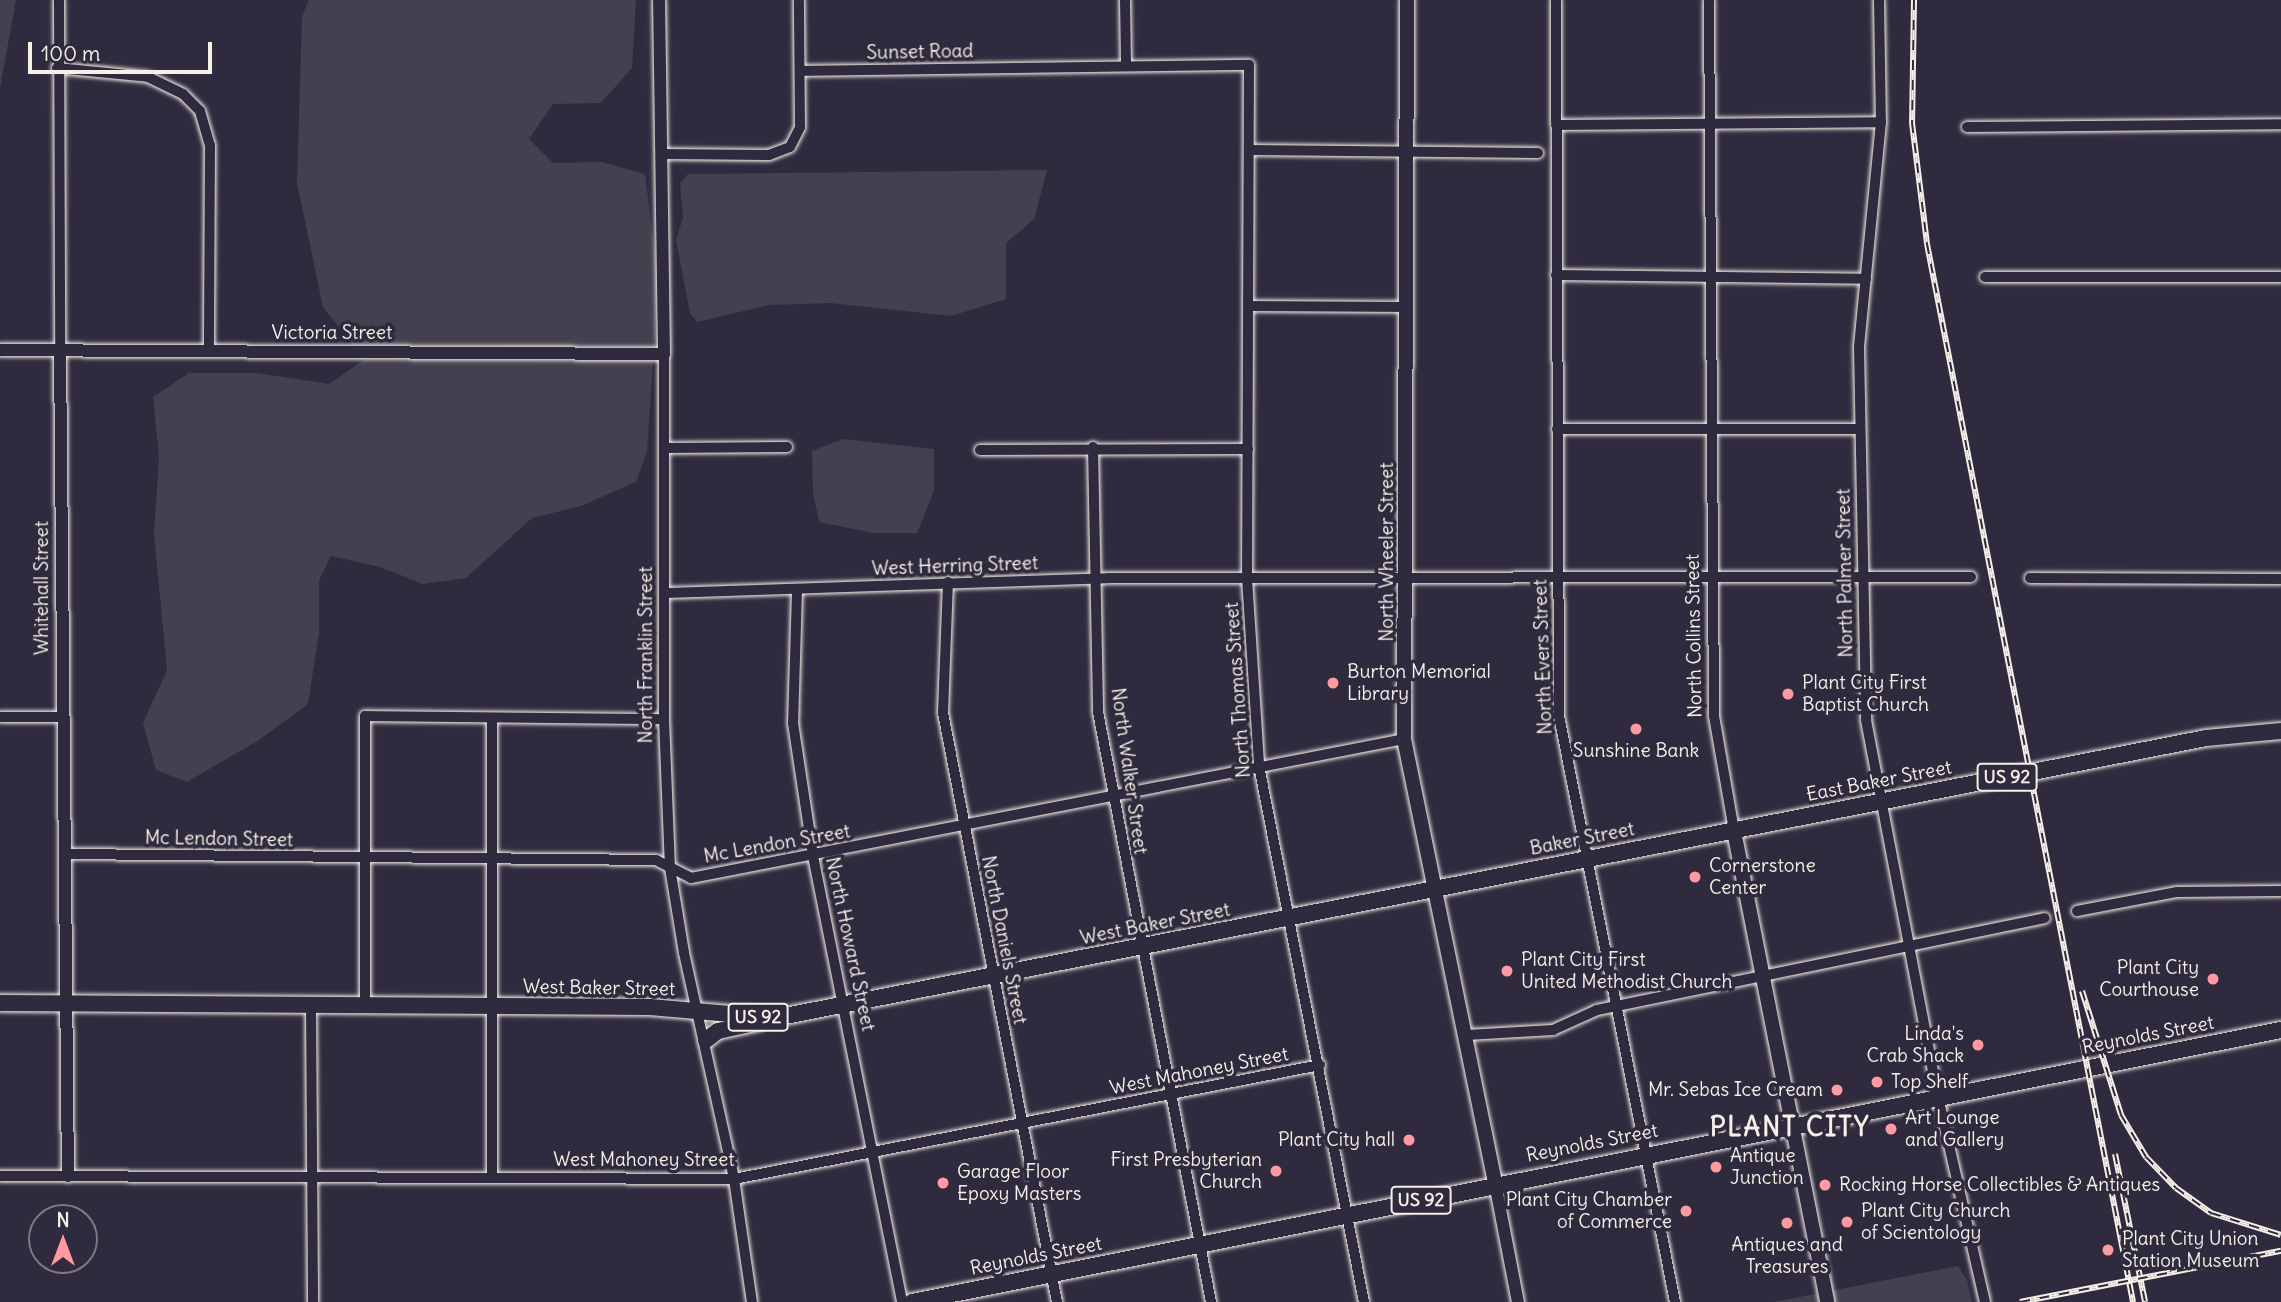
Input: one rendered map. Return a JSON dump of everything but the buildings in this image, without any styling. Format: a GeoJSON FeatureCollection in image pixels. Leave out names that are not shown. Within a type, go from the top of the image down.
{"type":"FeatureCollection","features":[{"type":"Feature","properties":{"kind":"main road","name":"North Wheeler Street"},"geometry":{"type":"LineString","coordinates":[[1407,0],[1404,739],[1467,1035],[1495,1183]]}},
{"type":"Feature","properties":{"kind":"main road","name":"East Baker Street"},"geometry":{"type":"LineString","coordinates":[[1734,831],[2206,738],[2281,731]]}},
{"type":"Feature","properties":{"kind":"main road","name":"Baker Street"},"geometry":{"type":"LineString","coordinates":[[1437,889],[1734,831]]}},
{"type":"Feature","properties":{"kind":"main road","name":"North Collins Street"},"geometry":{"type":"LineString","coordinates":[[1734,831],[1827,1302]]}},
{"type":"Feature","properties":{"kind":"main road","name":"West Baker Street"},"geometry":{"type":"LineString","coordinates":[[0,1003],[68,1006],[650,1007],[701,1014],[775,1018],[1437,889]]}},
{"type":"Feature","properties":{"kind":"main road","name":"US 92"},"geometry":{"type":"LineString","coordinates":[[706,1041],[718,1031],[775,1018]]}},
{"type":"Feature","properties":{"kind":"main road","name":"Reynolds Street"},"geometry":{"type":"LineString","coordinates":[[912,1302],[1347,1216],[1495,1183],[2281,1030]]}},
{"type":"Feature","properties":{"kind":"street","name":"Whitehall Street"},"geometry":{"type":"LineString","coordinates":[[59,0],[57,68],[68,1176]]}},
{"type":"Feature","properties":{"kind":"street","name":"North Franklin Street"},"geometry":{"type":"LineString","coordinates":[[659,0],[666,448],[664,719],[670,868],[684,953],[701,1014],[734,1179],[752,1302]]}},
{"type":"Feature","properties":{"kind":"street"},"geometry":{"type":"LineString","coordinates":[[662,154],[769,155],[790,147],[800,127],[799,0]]}},
{"type":"Feature","properties":{"kind":"street"},"geometry":{"type":"LineString","coordinates":[[1125,0],[1126,66]]}},
{"type":"Feature","properties":{"kind":"street","name":"North Evers Street"},"geometry":{"type":"LineString","coordinates":[[1556,0],[1559,716],[1584,860],[1675,1302]]}},
{"type":"Feature","properties":{"kind":"street","name":"North Collins Street"},"geometry":{"type":"LineString","coordinates":[[1709,0],[1714,716],[1734,831]]}},
{"type":"Feature","properties":{"kind":"street","name":"North Palmer Street"},"geometry":{"type":"LineString","coordinates":[[1879,0],[1881,122],[1859,347],[1866,720],[1938,1097],[1985,1302]]}},
{"type":"Feature","properties":{"kind":"street","name":"Sunset Road"},"geometry":{"type":"LineString","coordinates":[[800,71],[1250,65]]}},
{"type":"Feature","properties":{"kind":"street","name":"North Thomas Street"},"geometry":{"type":"LineString","coordinates":[[1250,65],[1251,306],[1247,578],[1259,766],[1320,1065],[1364,1302]]}},
{"type":"Feature","properties":{"kind":"street"},"geometry":{"type":"LineString","coordinates":[[57,68],[148,77],[183,94],[200,111],[210,145],[209,351]]}},
{"type":"Feature","properties":{"kind":"street"},"geometry":{"type":"LineString","coordinates":[[1556,125],[1709,126],[1881,122]]}},
{"type":"Feature","properties":{"kind":"street"},"geometry":{"type":"LineString","coordinates":[[1967,127],[2281,124]]}},
{"type":"Feature","properties":{"kind":"street"},"geometry":{"type":"LineString","coordinates":[[1250,150],[1538,153]]}},
{"type":"Feature","properties":{"kind":"street"},"geometry":{"type":"LineString","coordinates":[[1556,275],[1866,279]]}},
{"type":"Feature","properties":{"kind":"street"},"geometry":{"type":"LineString","coordinates":[[1985,277],[2281,276]]}},
{"type":"Feature","properties":{"kind":"street"},"geometry":{"type":"LineString","coordinates":[[1251,306],[1406,307]]}},
{"type":"Feature","properties":{"kind":"street","name":"Victoria Street"},"geometry":{"type":"LineString","coordinates":[[0,350],[664,354]]}},
{"type":"Feature","properties":{"kind":"street"},"geometry":{"type":"LineString","coordinates":[[1557,429],[1859,429]]}},
{"type":"Feature","properties":{"kind":"street"},"geometry":{"type":"LineString","coordinates":[[666,448],[787,447]]}},
{"type":"Feature","properties":{"kind":"street"},"geometry":{"type":"LineString","coordinates":[[980,450],[1093,447],[1248,449]]}},
{"type":"Feature","properties":{"kind":"street","name":"North Walker Street"},"geometry":{"type":"LineString","coordinates":[[1093,447],[1098,712],[1111,797],[1211,1302]]}},
{"type":"Feature","properties":{"kind":"street","name":"West Herring Street"},"geometry":{"type":"LineString","coordinates":[[665,593],[797,591],[948,582],[1096,579],[1406,576],[1712,579],[1971,577]]}},
{"type":"Feature","properties":{"kind":"street"},"geometry":{"type":"LineString","coordinates":[[2031,578],[2281,579]]}},
{"type":"Feature","properties":{"kind":"street","name":"North Daniels Street"},"geometry":{"type":"LineString","coordinates":[[948,582],[943,713],[1057,1302]]}},
{"type":"Feature","properties":{"kind":"street","name":"North Howard Street"},"geometry":{"type":"LineString","coordinates":[[797,591],[793,723],[813,856],[846,1005],[902,1302]]}},
{"type":"Feature","properties":{"kind":"street"},"geometry":{"type":"LineString","coordinates":[[365,1006],[362,858],[365,716],[664,719]]}},
{"type":"Feature","properties":{"kind":"street"},"geometry":{"type":"LineString","coordinates":[[0,717],[62,718]]}},
{"type":"Feature","properties":{"kind":"street"},"geometry":{"type":"LineString","coordinates":[[492,719],[492,1178]]}},
{"type":"Feature","properties":{"kind":"street","name":"Mc Lendon Street"},"geometry":{"type":"LineString","coordinates":[[65,854],[656,860],[691,878],[1404,739]]}},
{"type":"Feature","properties":{"kind":"street"},"geometry":{"type":"LineString","coordinates":[[2077,911],[2177,892],[2281,891]]}},
{"type":"Feature","properties":{"kind":"street"},"geometry":{"type":"LineString","coordinates":[[1467,1035],[1553,1030],[1579,1016],[1614,1007],[2045,918]]}},
{"type":"Feature","properties":{"kind":"street"},"geometry":{"type":"LineString","coordinates":[[311,1006],[313,1302]]}},
{"type":"Feature","properties":{"kind":"street","name":"West Mahoney Street"},"geometry":{"type":"LineString","coordinates":[[0,1176],[734,1179],[1320,1065]]}},
{"type":"Feature","properties":{"kind":"street","name":"North Wheeler Street"},"geometry":{"type":"LineString","coordinates":[[1495,1183],[1518,1302]]}},
{"type":"Feature","properties":{"kind":"shaded area"},"geometry":{"type":"Polygon","coordinates":[[[0,0],[16,0],[0,88],[0,0]]]}},
{"type":"Feature","properties":{"kind":"shaded area"},"geometry":{"type":"Polygon","coordinates":[[[309,0],[636,0],[632,68],[601,103],[553,104],[529,139],[553,163],[602,162],[645,174],[657,271],[654,347],[353,345],[323,307],[297,183],[302,17],[309,0]]]}},
{"type":"Feature","properties":{"kind":"shaded area"},"geometry":{"type":"Polygon","coordinates":[[[1047,170],[1034,219],[1006,243],[1006,299],[951,316],[831,303],[769,305],[697,322],[690,313],[676,240],[683,218],[680,184],[688,174],[1047,170]]]}},
{"type":"Feature","properties":{"kind":"shaded area"},"geometry":{"type":"Polygon","coordinates":[[[365,359],[653,361],[647,452],[636,482],[581,506],[532,518],[466,578],[423,584],[380,567],[331,556],[319,580],[319,633],[308,704],[259,740],[187,782],[156,770],[143,723],[167,670],[154,534],[159,457],[153,397],[189,373],[256,373],[329,384],[365,359]]]}},
{"type":"Feature","properties":{"kind":"shaded area"},"geometry":{"type":"Polygon","coordinates":[[[843,439],[934,449],[934,491],[917,533],[874,533],[819,522],[813,492],[812,451],[843,439]]]}},
{"type":"Feature","properties":{"kind":"shaded area"},"geometry":{"type":"Polygon","coordinates":[[[1958,1266],[1967,1280],[1972,1302],[1774,1302],[1958,1266]]]}},
{"type":"Feature","properties":{"kind":"railway"},"geometry":{"type":"LineString","coordinates":[[1914,0],[1912,123],[1927,244],[2133,1302]]}},
{"type":"Feature","properties":{"kind":"railway"},"geometry":{"type":"LineString","coordinates":[[2082,991],[2121,1115],[2146,1157],[2176,1188],[2211,1213],[2281,1235]]}},
{"type":"Feature","properties":{"kind":"railway"},"geometry":{"type":"LineString","coordinates":[[2115,1154],[2145,1302]]}},
{"type":"Feature","properties":{"kind":"railway"},"geometry":{"type":"LineString","coordinates":[[2020,1302],[2281,1251]]}},
{"type":"Feature","properties":{"kind":"place","name":"Burton Memorial Library"},"geometry":{"type":"Point","coordinates":[1333,683]}},
{"type":"Feature","properties":{"kind":"place","name":"Plant City First Baptist Church"},"geometry":{"type":"Point","coordinates":[1788,694]}},
{"type":"Feature","properties":{"kind":"place","name":"Sunshine Bank"},"geometry":{"type":"Point","coordinates":[1636,729]}},
{"type":"Feature","properties":{"kind":"place","name":"Cornerstone Center"},"geometry":{"type":"Point","coordinates":[1695,877]}},
{"type":"Feature","properties":{"kind":"place","name":"Plant City First United Methodist Church"},"geometry":{"type":"Point","coordinates":[1507,971]}},
{"type":"Feature","properties":{"kind":"place","name":"Plant City Courthouse"},"geometry":{"type":"Point","coordinates":[2213,979]}},
{"type":"Feature","properties":{"kind":"place","name":"Linda's Crab Shack"},"geometry":{"type":"Point","coordinates":[1978,1045]}},
{"type":"Feature","properties":{"kind":"place","name":"Top Shelf"},"geometry":{"type":"Point","coordinates":[1877,1082]}},
{"type":"Feature","properties":{"kind":"place","name":"Mr. Sebas Ice Cream"},"geometry":{"type":"Point","coordinates":[1837,1090]}},
{"type":"Feature","properties":{"kind":"place","name":"Art Lounge and Gallery"},"geometry":{"type":"Point","coordinates":[1891,1129]}},
{"type":"Feature","properties":{"kind":"place","name":"Plant City hall"},"geometry":{"type":"Point","coordinates":[1409,1140]}},
{"type":"Feature","properties":{"kind":"place","name":"Antique Junction"},"geometry":{"type":"Point","coordinates":[1716,1167]}},
{"type":"Feature","properties":{"kind":"place","name":"First Presbyterian Church"},"geometry":{"type":"Point","coordinates":[1276,1171]}},
{"type":"Feature","properties":{"kind":"place","name":"Garage Floor Epoxy Masters"},"geometry":{"type":"Point","coordinates":[943,1183]}},
{"type":"Feature","properties":{"kind":"place","name":"Rocking Horse Collectibles & Antiques"},"geometry":{"type":"Point","coordinates":[1825,1185]}},
{"type":"Feature","properties":{"kind":"place","name":"Plant City Chamber of Commerce"},"geometry":{"type":"Point","coordinates":[1686,1211]}},
{"type":"Feature","properties":{"kind":"place","name":"Plant City Church of Scientology"},"geometry":{"type":"Point","coordinates":[1847,1222]}},
{"type":"Feature","properties":{"kind":"place","name":"Antiques and Treasures"},"geometry":{"type":"Point","coordinates":[1787,1223]}},
{"type":"Feature","properties":{"kind":"place","name":"Plant City Union Station Museum"},"geometry":{"type":"Point","coordinates":[2108,1250]}},
{"type":"Feature","properties":{"kind":"district","name":"PLANT CITY"},"geometry":{"type":"Point","coordinates":[1790,1127]}}]}
